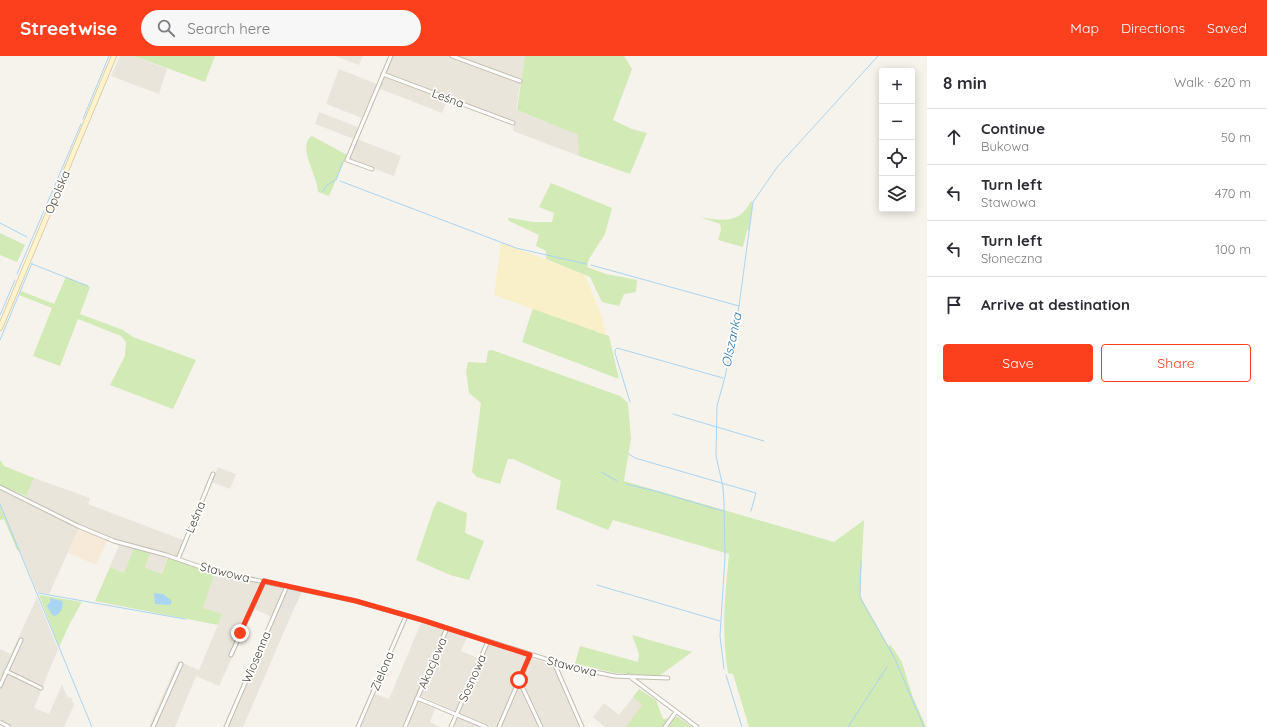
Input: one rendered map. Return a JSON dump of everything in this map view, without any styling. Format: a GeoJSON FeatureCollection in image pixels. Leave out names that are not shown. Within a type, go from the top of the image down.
{"type":"FeatureCollection","features":[{"type":"Feature","properties":{"kind":"main road","name":"Opolska"},"geometry":{"type":"LineString","coordinates":[[0,328],[114,56]]}},
{"type":"Feature","properties":{"kind":"street"},"geometry":{"type":"LineString","coordinates":[[372,169],[347,160],[390,56]]}},
{"type":"Feature","properties":{"kind":"street"},"geometry":{"type":"LineString","coordinates":[[452,56],[520,81]]}},
{"type":"Feature","properties":{"kind":"street","name":"Leśna"},"geometry":{"type":"LineString","coordinates":[[383,74],[513,123]]}},
{"type":"Feature","properties":{"kind":"street","name":"Leśna"},"geometry":{"type":"LineString","coordinates":[[178,559],[213,474]]}},
{"type":"Feature","properties":{"kind":"street","name":"Stawowa"},"geometry":{"type":"LineString","coordinates":[[0,487],[74,524],[114,541],[178,559],[212,571],[356,601],[447,628],[554,663],[605,674],[668,678]]}},
{"type":"Feature","properties":{"kind":"street"},"geometry":{"type":"LineString","coordinates":[[232,655],[264,581]]}},
{"type":"Feature","properties":{"kind":"street","name":"Wiosenna"},"geometry":{"type":"LineString","coordinates":[[226,727],[287,586]]}},
{"type":"Feature","properties":{"kind":"street","name":"Zielona"},"geometry":{"type":"LineString","coordinates":[[358,727],[406,616]]}},
{"type":"Feature","properties":{"kind":"street","name":"Akacjowa"},"geometry":{"type":"LineString","coordinates":[[405,727],[447,628]]}},
{"type":"Feature","properties":{"kind":"street"},"geometry":{"type":"LineString","coordinates":[[0,686],[21,640]]}},
{"type":"Feature","properties":{"kind":"street","name":"Sosnowa"},"geometry":{"type":"LineString","coordinates":[[451,727],[488,641]]}},
{"type":"Feature","properties":{"kind":"street"},"geometry":{"type":"LineString","coordinates":[[499,727],[530,655]]}},
{"type":"Feature","properties":{"kind":"street"},"geometry":{"type":"LineString","coordinates":[[554,663],[582,727]]}},
{"type":"Feature","properties":{"kind":"street"},"geometry":{"type":"LineString","coordinates":[[154,727],[180,664]]}},
{"type":"Feature","properties":{"kind":"street"},"geometry":{"type":"LineString","coordinates":[[6,672],[41,688]]}},
{"type":"Feature","properties":{"kind":"street"},"geometry":{"type":"LineString","coordinates":[[629,676],[697,727]]}},
{"type":"Feature","properties":{"kind":"street"},"geometry":{"type":"LineString","coordinates":[[519,680],[541,727]]}},
{"type":"Feature","properties":{"kind":"street","name":"Akacjowa"},"geometry":{"type":"LineString","coordinates":[[417,698],[436,706]]}},
{"type":"Feature","properties":{"kind":"street","name":"Sosnowa"},"geometry":{"type":"LineString","coordinates":[[436,706],[456,714]]}},
{"type":"Feature","properties":{"kind":"street"},"geometry":{"type":"LineString","coordinates":[[665,727],[676,712]]}},
{"type":"Feature","properties":{"kind":"street"},"geometry":{"type":"LineString","coordinates":[[456,714],[486,727]]}},
{"type":"Feature","properties":{"kind":"street"},"geometry":{"type":"LineString","coordinates":[[0,722],[9,727]]}},
{"type":"Feature","properties":{"kind":"shaded area"},"geometry":{"type":"Polygon","coordinates":[[[120,56],[134,56],[167,69],[159,94],[111,76],[120,56]]]}},
{"type":"Feature","properties":{"kind":"shaded area"},"geometry":{"type":"Polygon","coordinates":[[[335,56],[363,56],[359,65],[335,56]]]}},
{"type":"Feature","properties":{"kind":"shaded area"},"geometry":{"type":"Polygon","coordinates":[[[393,56],[525,56],[516,110],[579,135],[579,156],[513,131],[514,125],[448,99],[442,113],[378,88],[393,56]]]}},
{"type":"Feature","properties":{"kind":"shaded area"},"geometry":{"type":"Polygon","coordinates":[[[339,69],[377,84],[362,118],[326,104],[339,69]]]}},
{"type":"Feature","properties":{"kind":"shaded area"},"geometry":{"type":"Polygon","coordinates":[[[319,112],[358,127],[354,139],[315,124],[319,112]]]}},
{"type":"Feature","properties":{"kind":"shaded area"},"geometry":{"type":"Polygon","coordinates":[[[357,139],[401,156],[394,176],[349,159],[357,139]]]}},
{"type":"Feature","properties":{"kind":"shaded area"},"geometry":{"type":"Polygon","coordinates":[[[218,467],[236,474],[230,489],[211,482],[218,467]]]}},
{"type":"Feature","properties":{"kind":"shaded area"},"geometry":{"type":"Polygon","coordinates":[[[34,478],[90,498],[88,504],[183,540],[177,557],[169,554],[162,574],[145,568],[150,551],[135,547],[124,573],[110,567],[119,545],[79,528],[49,594],[40,593],[37,591],[0,505],[0,489],[24,500],[34,478]]]}},
{"type":"Feature","properties":{"kind":"shaded area"},"geometry":{"type":"Polygon","coordinates":[[[79,528],[107,541],[96,565],[68,553],[79,528]]]}},
{"type":"Feature","properties":{"kind":"shaded area"},"geometry":{"type":"Polygon","coordinates":[[[215,573],[284,588],[277,606],[292,613],[243,727],[228,727],[267,637],[264,636],[272,617],[254,609],[219,686],[196,676],[175,727],[149,727],[178,661],[199,670],[222,615],[203,608],[215,573]]]}},
{"type":"Feature","properties":{"kind":"shaded area"},"geometry":{"type":"Polygon","coordinates":[[[287,589],[302,592],[292,613],[279,607],[287,589]]]}},
{"type":"Feature","properties":{"kind":"shaded area"},"geometry":{"type":"Polygon","coordinates":[[[37,597],[58,649],[34,708],[49,714],[62,685],[68,698],[71,697],[74,705],[64,727],[13,727],[0,719],[0,649],[11,654],[37,597]]]}},
{"type":"Feature","properties":{"kind":"shaded area"},"geometry":{"type":"Polygon","coordinates":[[[421,623],[467,637],[461,651],[478,658],[455,711],[417,694],[402,727],[361,727],[375,694],[389,699],[421,623]]]}},
{"type":"Feature","properties":{"kind":"shaded area"},"geometry":{"type":"Polygon","coordinates":[[[489,644],[552,665],[579,727],[492,727],[459,713],[489,644]]]}},
{"type":"Feature","properties":{"kind":"shaded area"},"geometry":{"type":"Polygon","coordinates":[[[633,697],[643,705],[626,727],[605,727],[593,717],[604,703],[619,715],[633,697]]]}},
{"type":"Feature","properties":{"kind":"shaded area"},"geometry":{"type":"Polygon","coordinates":[[[419,701],[435,709],[430,722],[440,727],[408,727],[419,701]]]}},
{"type":"Feature","properties":{"kind":"shaded area"},"geometry":{"type":"Polygon","coordinates":[[[459,718],[482,727],[453,727],[459,718]]]}},
{"type":"Feature","properties":{"kind":"green space"},"geometry":{"type":"Polygon","coordinates":[[[134,56],[215,56],[205,82],[134,56]]]}},
{"type":"Feature","properties":{"kind":"green space"},"geometry":{"type":"Polygon","coordinates":[[[525,56],[624,56],[632,69],[613,120],[632,129],[647,133],[630,174],[579,156],[578,135],[517,110],[525,56]]]}},
{"type":"Feature","properties":{"kind":"green space"},"geometry":{"type":"Polygon","coordinates":[[[312,136],[347,155],[329,196],[318,192],[309,162],[306,147],[312,136]]]}},
{"type":"Feature","properties":{"kind":"green space"},"geometry":{"type":"Polygon","coordinates":[[[551,183],[612,208],[605,234],[589,259],[587,267],[606,274],[637,280],[636,292],[624,294],[619,306],[602,302],[590,277],[546,259],[546,251],[536,246],[539,235],[509,221],[508,218],[533,222],[552,222],[554,213],[539,207],[551,183]]]}},
{"type":"Feature","properties":{"kind":"green space"},"geometry":{"type":"Polygon","coordinates":[[[751,201],[753,202],[749,230],[747,230],[743,247],[718,240],[721,230],[720,224],[700,217],[723,220],[730,219],[741,214],[751,201]]]}},
{"type":"Feature","properties":{"kind":"green space"},"geometry":{"type":"Polygon","coordinates":[[[0,233],[25,245],[17,262],[0,255],[0,233]]]}},
{"type":"Feature","properties":{"kind":"green space"},"geometry":{"type":"Polygon","coordinates":[[[66,277],[90,287],[80,314],[123,330],[133,337],[196,360],[173,409],[110,385],[125,356],[126,342],[121,336],[78,319],[60,366],[33,356],[52,308],[19,295],[21,291],[54,304],[66,277]]]}},
{"type":"Feature","properties":{"kind":"green space"},"geometry":{"type":"Polygon","coordinates":[[[533,308],[609,336],[619,379],[522,342],[533,308]]]}},
{"type":"Feature","properties":{"kind":"green space"},"geometry":{"type":"Polygon","coordinates":[[[492,350],[620,396],[628,403],[631,439],[624,481],[834,542],[864,520],[860,596],[889,647],[890,644],[902,662],[912,695],[926,727],[749,727],[733,674],[728,673],[726,657],[724,613],[729,554],[613,520],[608,530],[556,509],[561,481],[513,459],[508,459],[500,484],[477,477],[472,472],[481,403],[469,393],[466,371],[468,362],[486,363],[488,351],[492,350]]]}},
{"type":"Feature","properties":{"kind":"green space"},"geometry":{"type":"Polygon","coordinates":[[[0,460],[4,466],[34,478],[26,496],[0,485],[0,460]]]}},
{"type":"Feature","properties":{"kind":"green space"},"geometry":{"type":"Polygon","coordinates":[[[438,501],[467,513],[465,533],[484,541],[469,580],[450,575],[416,560],[434,507],[438,501]]]}},
{"type":"Feature","properties":{"kind":"green space"},"geometry":{"type":"Polygon","coordinates":[[[0,505],[20,551],[17,550],[4,519],[0,520],[0,505]]]}},
{"type":"Feature","properties":{"kind":"green space"},"geometry":{"type":"Polygon","coordinates":[[[134,548],[150,552],[145,568],[162,574],[168,558],[215,573],[203,608],[222,614],[218,625],[95,601],[110,567],[124,573],[134,548]]]}},
{"type":"Feature","properties":{"kind":"green space"},"geometry":{"type":"Polygon","coordinates":[[[39,595],[82,602],[59,647],[39,595]],[[50,598],[49,604],[61,609],[63,605],[50,598]]]}},
{"type":"Feature","properties":{"kind":"green space"},"geometry":{"type":"Polygon","coordinates":[[[632,635],[692,652],[659,676],[616,673],[575,664],[580,646],[638,662],[639,654],[632,635]]]}},
{"type":"Feature","properties":{"kind":"green space"},"geometry":{"type":"Polygon","coordinates":[[[639,689],[656,700],[663,719],[678,717],[692,727],[626,727],[642,705],[633,697],[639,689]]]}},
{"type":"Feature","properties":{"kind":"sand"},"geometry":{"type":"Polygon","coordinates":[[[501,242],[585,275],[601,315],[606,335],[494,295],[501,242]]]}},
{"type":"Feature","properties":{"kind":"water"},"geometry":{"type":"Polygon","coordinates":[[[154,593],[163,594],[172,601],[170,605],[155,604],[154,593]]]}},
{"type":"Feature","properties":{"kind":"water"},"geometry":{"type":"Polygon","coordinates":[[[50,598],[62,601],[62,610],[55,616],[52,615],[47,606],[50,602],[50,598]]]}},
{"type":"Feature","properties":{"kind":"waterway"},"geometry":{"type":"LineString","coordinates":[[83,119],[109,56]]}},
{"type":"Feature","properties":{"kind":"waterway","name":"Olszanka"},"geometry":{"type":"LineString","coordinates":[[724,669],[720,636],[725,557],[724,502],[723,487],[716,456],[717,406],[725,377],[739,306],[753,202],[778,166],[878,56]]}},
{"type":"Feature","properties":{"kind":"waterway"},"geometry":{"type":"LineString","coordinates":[[17,274],[81,124]]}},
{"type":"Feature","properties":{"kind":"waterway"},"geometry":{"type":"LineString","coordinates":[[336,180],[343,162]]}},
{"type":"Feature","properties":{"kind":"waterway"},"geometry":{"type":"LineString","coordinates":[[323,191],[326,186],[335,180]]}},
{"type":"Feature","properties":{"kind":"waterway"},"geometry":{"type":"LineString","coordinates":[[340,181],[516,248],[586,264]]}},
{"type":"Feature","properties":{"kind":"waterway"},"geometry":{"type":"LineString","coordinates":[[0,223],[27,237]]}},
{"type":"Feature","properties":{"kind":"waterway"},"geometry":{"type":"LineString","coordinates":[[0,340],[32,263]]}},
{"type":"Feature","properties":{"kind":"waterway"},"geometry":{"type":"LineString","coordinates":[[32,264],[88,286]]}},
{"type":"Feature","properties":{"kind":"waterway"},"geometry":{"type":"LineString","coordinates":[[591,265],[739,306]]}},
{"type":"Feature","properties":{"kind":"waterway"},"geometry":{"type":"LineString","coordinates":[[0,315],[15,280]]}},
{"type":"Feature","properties":{"kind":"waterway"},"geometry":{"type":"LineString","coordinates":[[630,402],[615,353],[617,348],[723,378]]}},
{"type":"Feature","properties":{"kind":"waterway","name":"Olszanka"},"geometry":{"type":"LineString","coordinates":[[673,414],[764,441]]}},
{"type":"Feature","properties":{"kind":"waterway"},"geometry":{"type":"LineString","coordinates":[[629,454],[635,458],[756,493],[751,511]]}},
{"type":"Feature","properties":{"kind":"waterway"},"geometry":{"type":"LineString","coordinates":[[601,472],[617,481]]}},
{"type":"Feature","properties":{"kind":"waterway"},"geometry":{"type":"LineString","coordinates":[[626,484],[723,511]]}},
{"type":"Feature","properties":{"kind":"waterway"},"geometry":{"type":"LineString","coordinates":[[0,504],[92,727]]}},
{"type":"Feature","properties":{"kind":"waterway"},"geometry":{"type":"LineString","coordinates":[[861,561],[860,596],[895,659],[924,727]]}},
{"type":"Feature","properties":{"kind":"waterway"},"geometry":{"type":"LineString","coordinates":[[597,585],[720,621]]}},
{"type":"Feature","properties":{"kind":"waterway"},"geometry":{"type":"LineString","coordinates":[[38,593],[185,619]]}},
{"type":"Feature","properties":{"kind":"waterway"},"geometry":{"type":"LineString","coordinates":[[848,727],[887,667]]}},
{"type":"Feature","properties":{"kind":"waterway","name":"Olszanka"},"geometry":{"type":"LineString","coordinates":[[726,675],[742,727]]}},
{"type":"Feature","properties":{"kind":"route"},"geometry":{"type":"LineString","coordinates":[[240,633],[264,581],[356,601],[422,620],[530,655],[519,680]]}}]}
